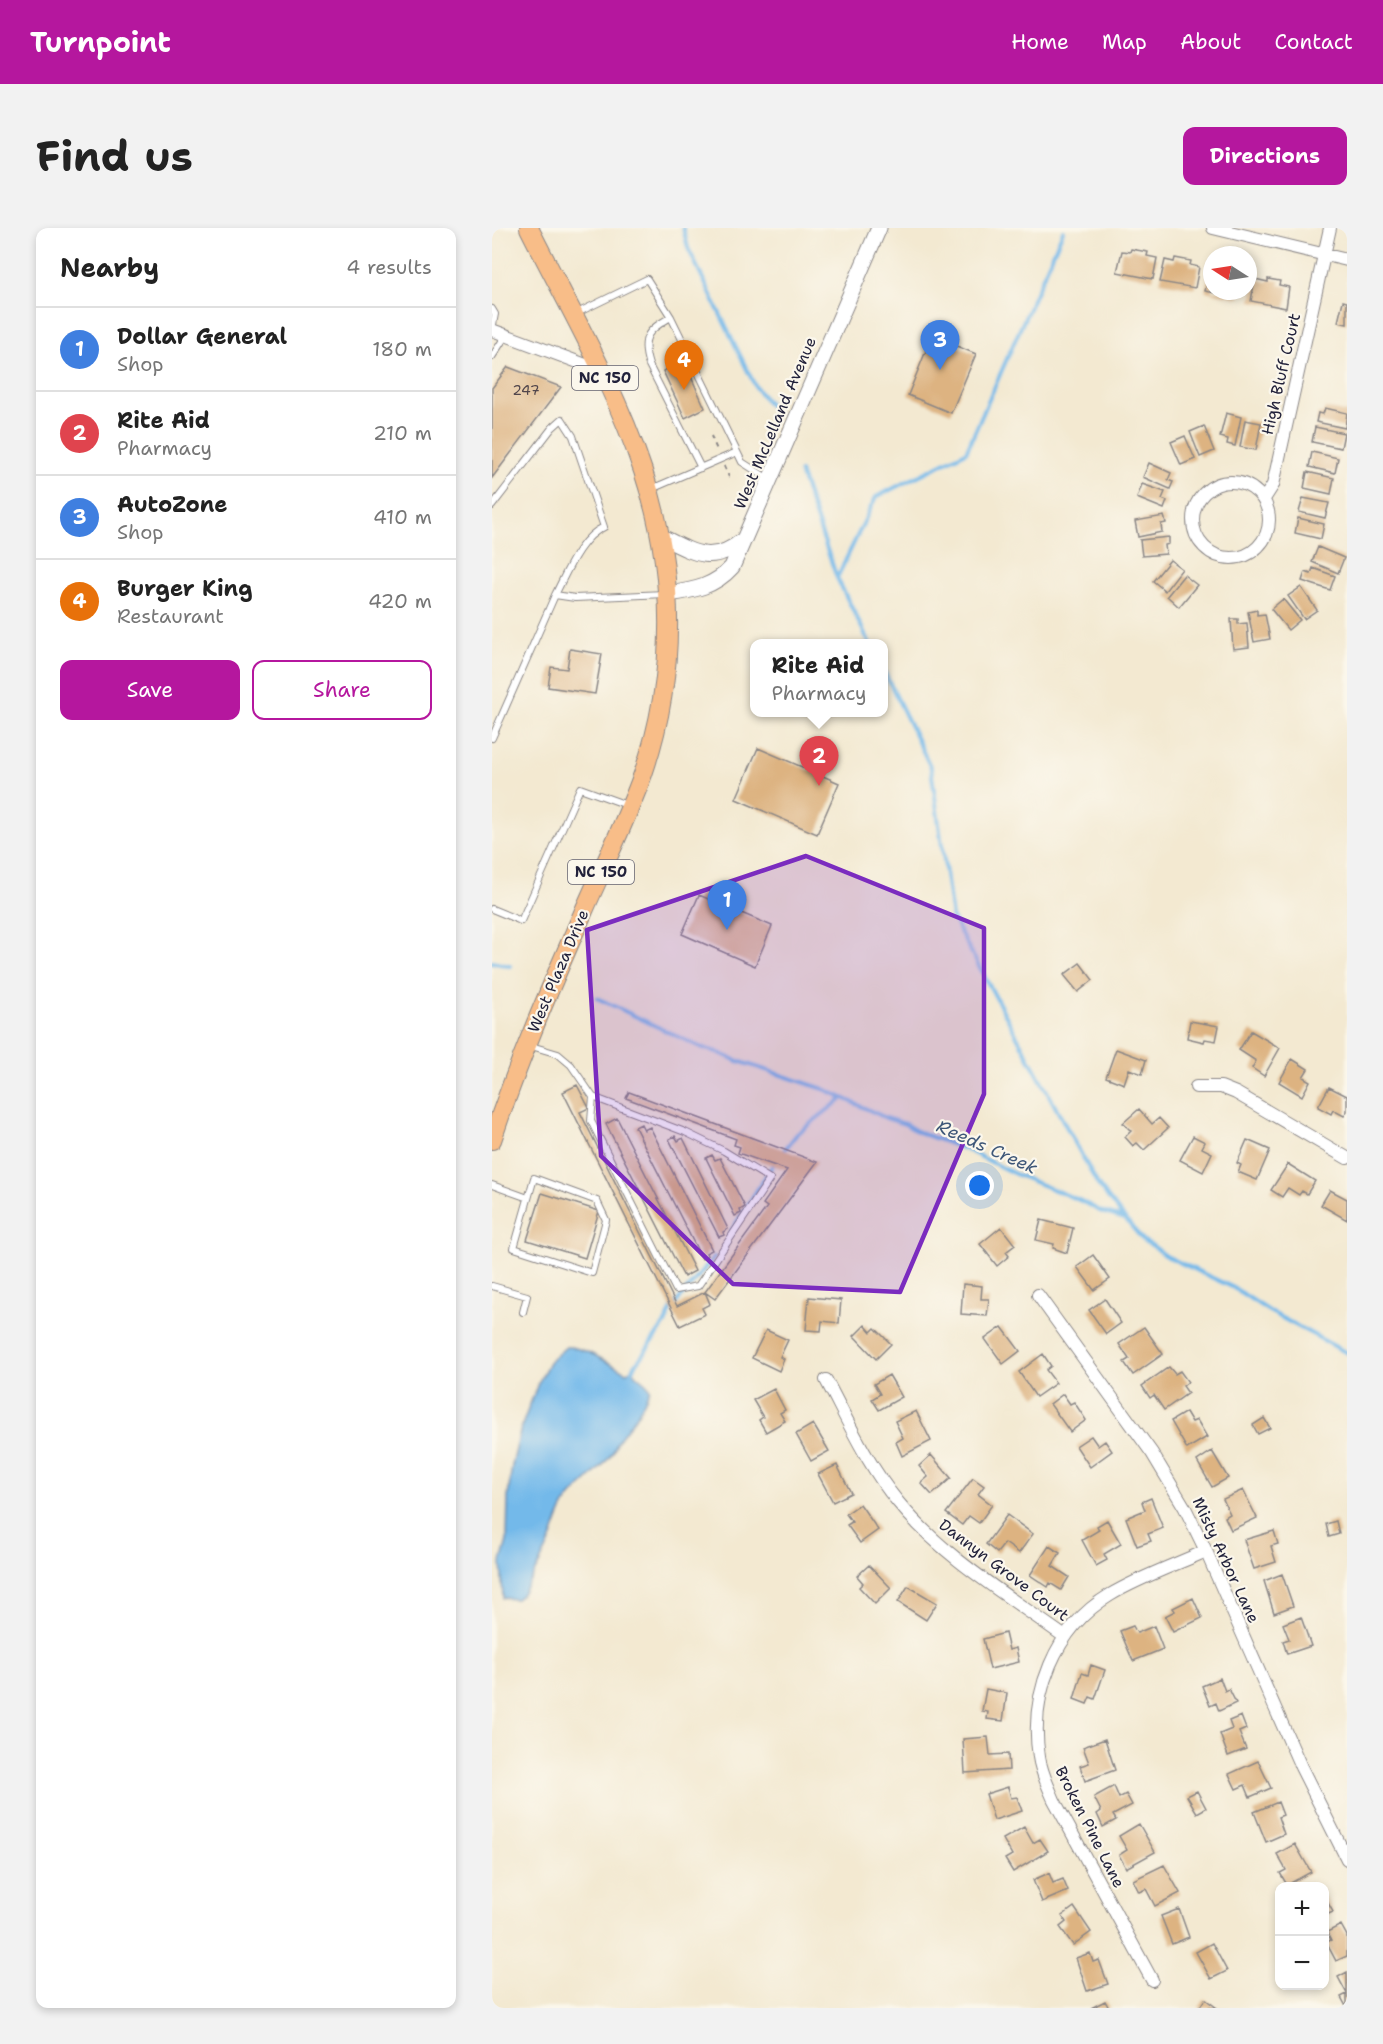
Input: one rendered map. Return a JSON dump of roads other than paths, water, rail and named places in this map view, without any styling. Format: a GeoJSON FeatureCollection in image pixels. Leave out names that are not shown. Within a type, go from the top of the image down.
{"type":"FeatureCollection","features":[{"type":"Feature","properties":{"kind":"main road","name":"NC 150"},"geometry":{"type":"LineString","coordinates":[[529,228],[622,413],[648,491],[660,536],[669,594]]}},
{"type":"Feature","properties":{"kind":"main road","name":"West Plaza Drive"},"geometry":{"type":"LineString","coordinates":[[492,1140],[552,982],[643,772],[660,709],[668,637],[669,594]]}},
{"type":"Feature","properties":{"kind":"street","name":"West McLelland Avenue"},"geometry":{"type":"LineString","coordinates":[[669,594],[705,587],[732,567],[879,228]]}},
{"type":"Feature","properties":{"kind":"street"},"geometry":{"type":"LineString","coordinates":[[1213,228],[1347,260]]}},
{"type":"Feature","properties":{"kind":"street","name":"High Bluff Court"},"geometry":{"type":"LineString","coordinates":[[1263,499],[1273,485],[1330,228]]}},
{"type":"Feature","properties":{"kind":"street"},"geometry":{"type":"LineString","coordinates":[[492,330],[602,372]]}},
{"type":"Feature","properties":{"kind":"street"},"geometry":{"type":"LineString","coordinates":[[1224,482],[1239,482],[1253,488],[1263,499],[1269,513],[1269,528],[1263,542],[1253,552],[1239,558],[1224,558],[1210,553],[1199,542],[1194,528],[1194,513],[1199,499],[1210,488],[1224,482]]}},
{"type":"Feature","properties":{"kind":"street"},"geometry":{"type":"LineString","coordinates":[[660,536],[695,553],[708,555],[735,548],[746,538]]}},
{"type":"Feature","properties":{"kind":"street"},"geometry":{"type":"LineString","coordinates":[[1196,1087],[1221,1087],[1236,1093],[1347,1158]]}},
{"type":"Feature","properties":{"kind":"street","name":"Misty Arbor Lane"},"geometry":{"type":"LineString","coordinates":[[1038,1295],[1163,1470],[1185,1508],[1301,1767],[1347,1859]]}},
{"type":"Feature","properties":{"kind":"street","name":"Dannyn Grove Court"},"geometry":{"type":"LineString","coordinates":[[826,1380],[879,1477],[914,1522],[959,1561],[1065,1637]]}},
{"type":"Feature","properties":{"kind":"street","name":"Broken Pine Lane"},"geometry":{"type":"LineString","coordinates":[[1152,1980],[1054,1800],[1039,1757],[1036,1715],[1045,1674],[1065,1637],[1078,1620],[1111,1594],[1206,1551]]}},
{"type":"Feature","properties":{"kind":"lane"},"geometry":{"type":"LineString","coordinates":[[573,315],[647,279],[671,317],[742,462],[770,480]]}},
{"type":"Feature","properties":{"kind":"lane"},"geometry":{"type":"LineString","coordinates":[[492,309],[495,314],[492,330]]}},
{"type":"Feature","properties":{"kind":"lane"},"geometry":{"type":"LineString","coordinates":[[671,317],[651,328],[645,342],[645,351],[649,365],[701,468]]}},
{"type":"Feature","properties":{"kind":"lane"},"geometry":{"type":"LineString","coordinates":[[492,357],[506,335]]}},
{"type":"Feature","properties":{"kind":"lane"},"geometry":{"type":"LineString","coordinates":[[492,506],[562,418],[573,436],[604,527],[597,530],[574,557],[492,738]]}},
{"type":"Feature","properties":{"kind":"lane"},"geometry":{"type":"LineString","coordinates":[[648,491],[737,452]]}},
{"type":"Feature","properties":{"kind":"lane"},"geometry":{"type":"LineString","coordinates":[[555,595],[575,598],[669,594]]}},
{"type":"Feature","properties":{"kind":"lane"},"geometry":{"type":"LineString","coordinates":[[492,909],[521,921],[580,788],[630,806]]}},
{"type":"Feature","properties":{"kind":"lane"},"geometry":{"type":"LineString","coordinates":[[527,1044],[558,1054],[571,1065],[593,1097],[685,1132],[724,1151],[770,1179],[698,1286],[676,1290],[591,1121],[593,1097]]}},
{"type":"Feature","properties":{"kind":"lane"},"geometry":{"type":"LineString","coordinates":[[534,1178],[597,1201],[606,1220],[592,1273],[514,1248],[528,1198],[534,1178]]}},
{"type":"Feature","properties":{"kind":"lane"},"geometry":{"type":"LineString","coordinates":[[492,1185],[528,1198]]}},
{"type":"Feature","properties":{"kind":"lane"},"geometry":{"type":"LineString","coordinates":[[492,1286],[527,1296],[523,1312]]}},
{"type":"Feature","properties":{"kind":"water"},"geometry":{"type":"Polygon","coordinates":[[[566,1347],[588,1352],[626,1372],[632,1370],[650,1389],[639,1412],[617,1442],[610,1457],[566,1503],[545,1552],[521,1595],[516,1599],[503,1598],[501,1562],[507,1541],[508,1496],[512,1466],[521,1428],[549,1362],[566,1347]]]}},
{"type":"Feature","properties":{"kind":"waterway"},"geometry":{"type":"LineString","coordinates":[[683,228],[688,248],[756,388],[777,414]]}},
{"type":"Feature","properties":{"kind":"waterway"},"geometry":{"type":"LineString","coordinates":[[837,578],[876,497],[966,452],[1063,231]]}},
{"type":"Feature","properties":{"kind":"waterway"},"geometry":{"type":"LineString","coordinates":[[800,472],[837,578],[868,639]]}},
{"type":"Feature","properties":{"kind":"waterway"},"geometry":{"type":"LineString","coordinates":[[888,679],[931,768],[952,917],[1098,1185],[1124,1218]]}},
{"type":"Feature","properties":{"kind":"waterway","name":"Reeds Creek"},"geometry":{"type":"LineString","coordinates":[[492,962],[510,966]]}},
{"type":"Feature","properties":{"kind":"waterway","name":"Reeds Creek"},"geometry":{"type":"LineString","coordinates":[[597,998],[702,1048],[824,1089],[886,1118],[905,1124],[918,1132],[965,1149],[1015,1174],[1102,1212],[1125,1219],[1144,1241],[1166,1256],[1234,1288],[1269,1311],[1347,1353]]}},
{"type":"Feature","properties":{"kind":"waterway"},"geometry":{"type":"LineString","coordinates":[[782,1153],[797,1134],[843,1098]]}},
{"type":"Feature","properties":{"kind":"waterway"},"geometry":{"type":"LineString","coordinates":[[730,1233],[774,1163]]}},
{"type":"Feature","properties":{"kind":"waterway"},"geometry":{"type":"LineString","coordinates":[[630,1375],[666,1322],[672,1308],[714,1257]]}},
{"type":"Feature","properties":{"kind":"place","name":"AutoZone"},"geometry":{"type":"Point","coordinates":[940,370]}},
{"type":"Feature","properties":{"kind":"place","name":"Burger King"},"geometry":{"type":"Point","coordinates":[684,390]}},
{"type":"Feature","properties":{"kind":"place","name":"Rite Aid"},"geometry":{"type":"Point","coordinates":[819,786]}},
{"type":"Feature","properties":{"kind":"place","name":"Dollar General"},"geometry":{"type":"Point","coordinates":[727,930]}}]}
